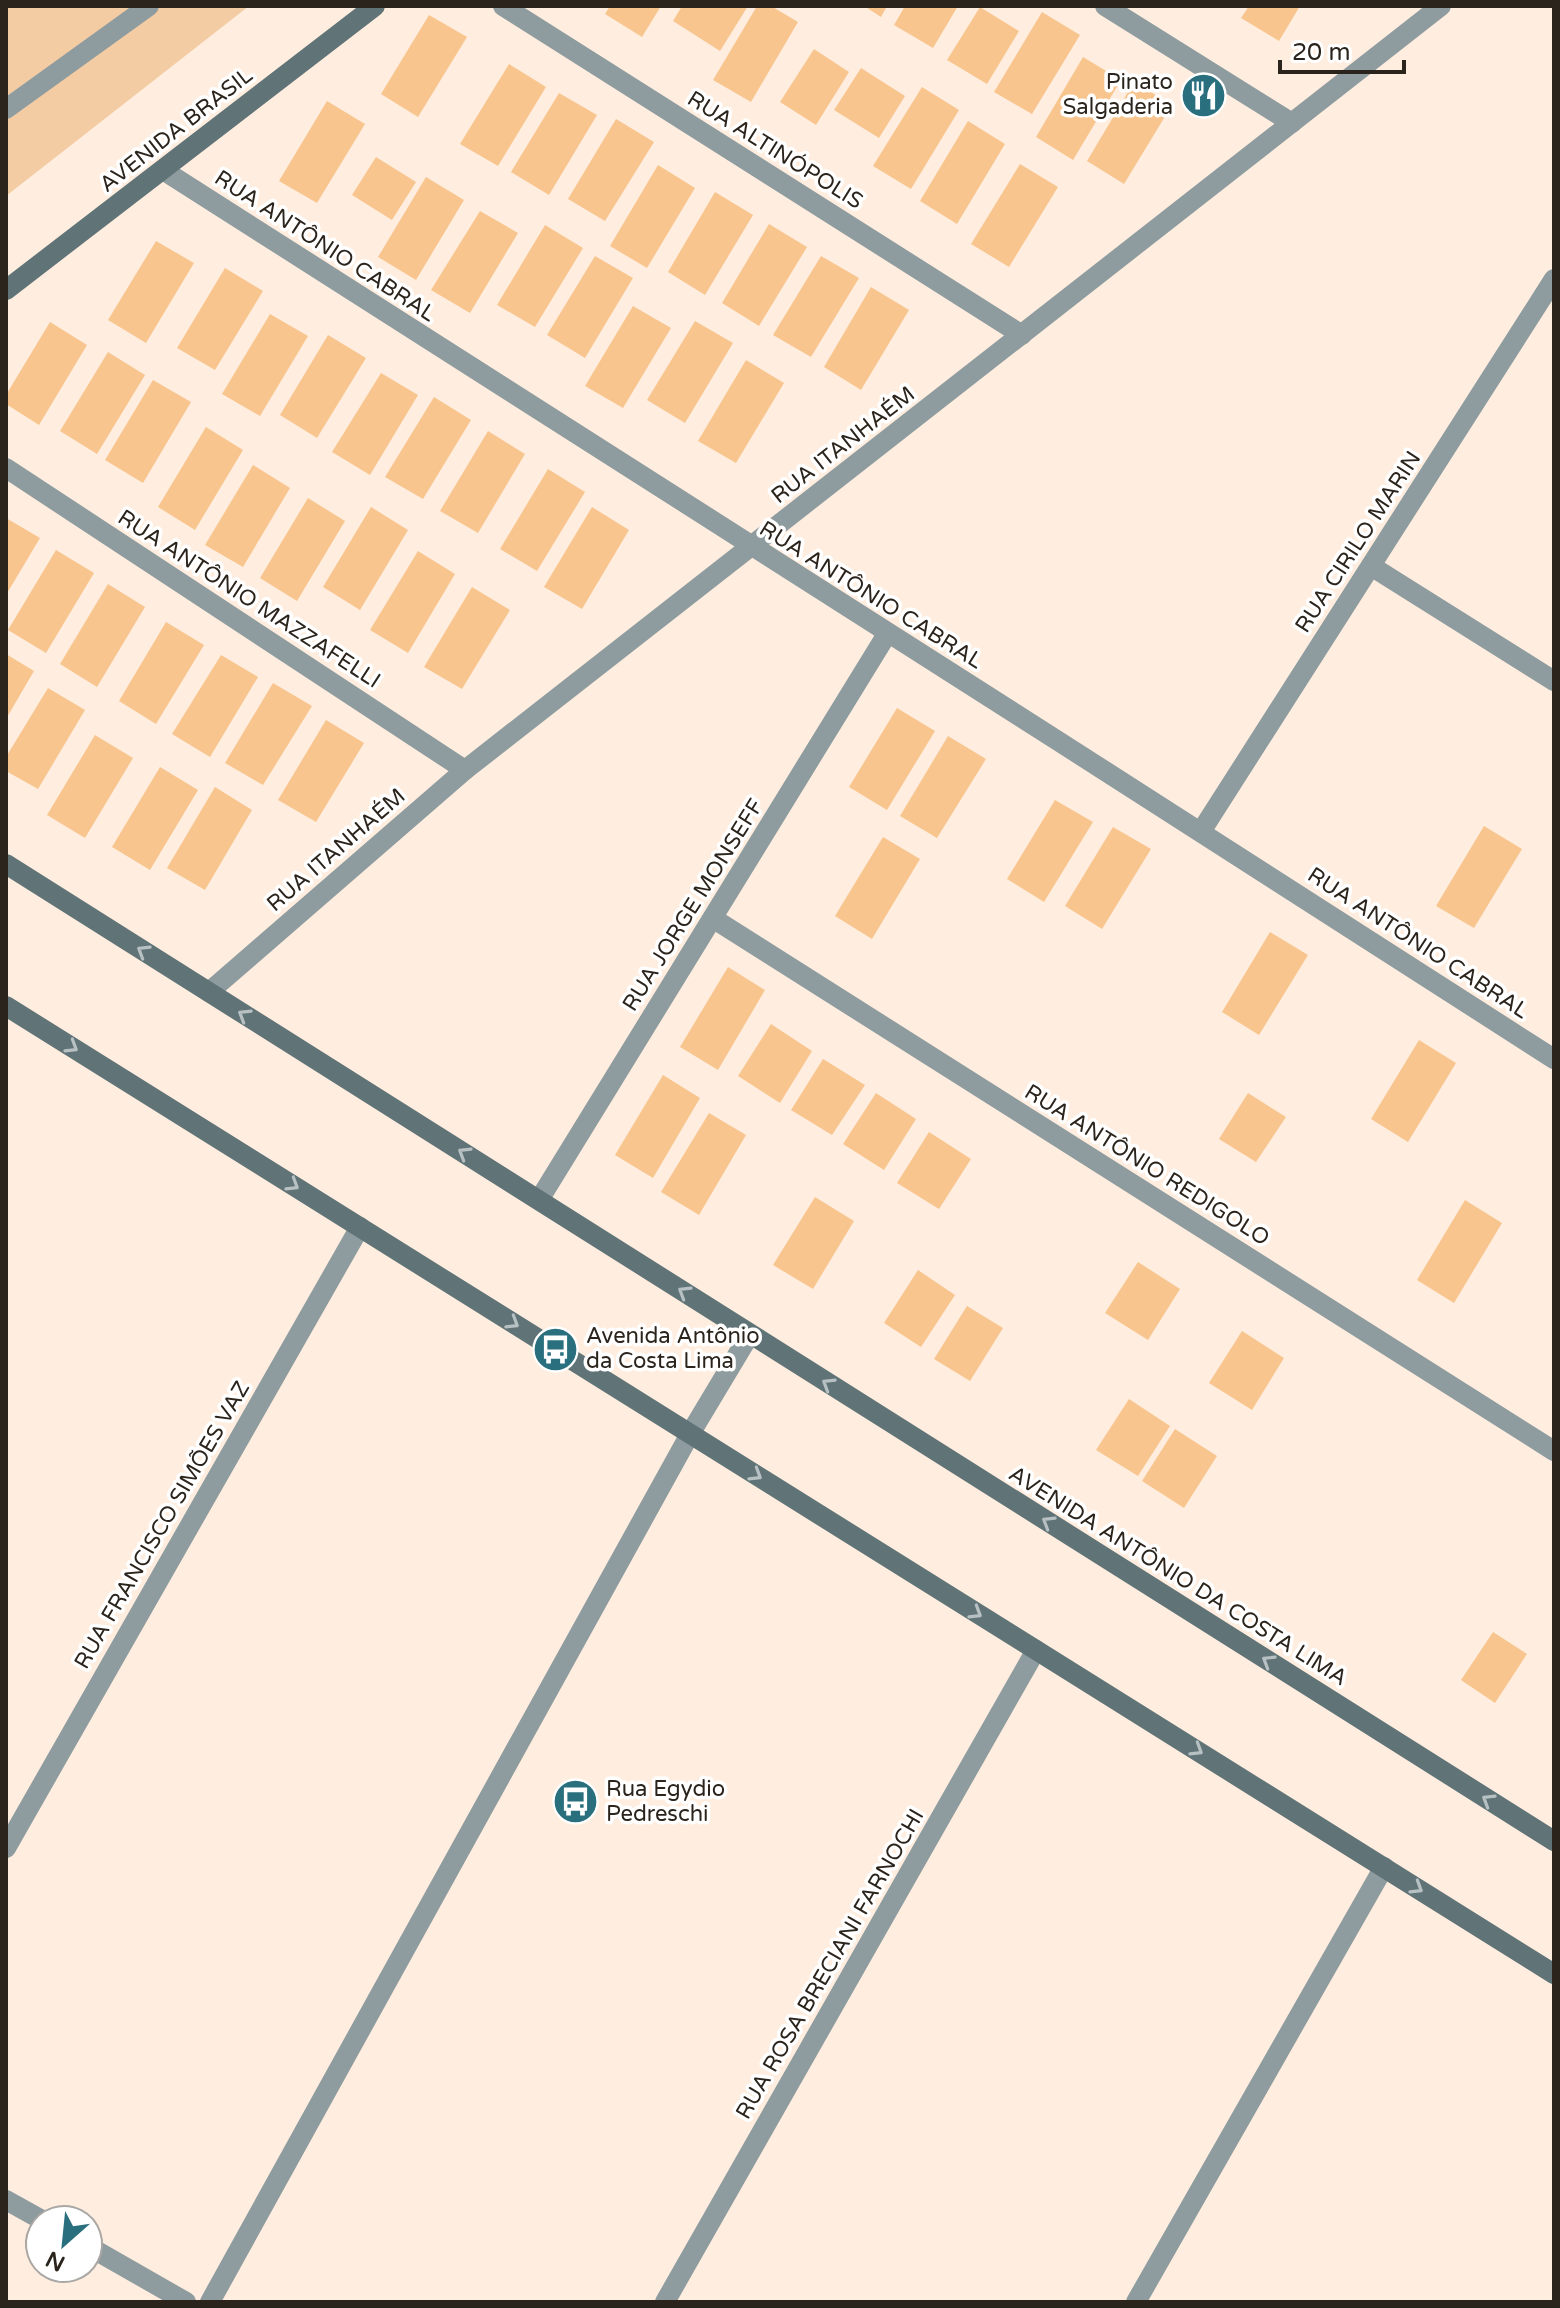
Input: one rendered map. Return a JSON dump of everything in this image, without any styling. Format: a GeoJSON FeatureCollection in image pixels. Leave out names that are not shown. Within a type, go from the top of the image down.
{"type":"FeatureCollection","features":[{"type":"Feature","properties":{"kind":"street"},"geometry":{"type":"LineString","coordinates":[[6,109],[149,6]]}},
{"type":"Feature","properties":{"kind":"street","name":"AVENIDA BRASIL"},"geometry":{"type":"LineString","coordinates":[[6,290],[375,6]]}},
{"type":"Feature","properties":{"kind":"street","name":"RUA ALTINÓPOLIS"},"geometry":{"type":"LineString","coordinates":[[503,6],[1022,335]]}},
{"type":"Feature","properties":{"kind":"street"},"geometry":{"type":"LineString","coordinates":[[1105,6],[1292,123]]}},
{"type":"Feature","properties":{"kind":"street","name":"RUA ITANHAÉM"},"geometry":{"type":"LineString","coordinates":[[209,992],[465,770],[1441,6]]}},
{"type":"Feature","properties":{"kind":"street","name":"RUA ANTÔNIO CABRAL"},"geometry":{"type":"LineString","coordinates":[[163,170],[750,548],[1202,830],[1554,1059]]}},
{"type":"Feature","properties":{"kind":"street","name":"RUA CIRILO MARIN"},"geometry":{"type":"LineString","coordinates":[[1202,830],[1552,288]]}},
{"type":"Feature","properties":{"kind":"street","name":"RUA ANTÔNIO MAZZAFELLI"},"geometry":{"type":"LineString","coordinates":[[6,468],[465,770]]}},
{"type":"Feature","properties":{"kind":"street"},"geometry":{"type":"LineString","coordinates":[[1371,566],[1554,681]]}},
{"type":"Feature","properties":{"kind":"street","name":"RUA JORGE MONSEFF"},"geometry":{"type":"LineString","coordinates":[[539,1200],[887,634]]}},
{"type":"Feature","properties":{"kind":"street","name":"AVENIDA ANTÔNIO DA COSTA LIMA"},"geometry":{"type":"LineString","coordinates":[[6,864],[1554,1841]]}},
{"type":"Feature","properties":{"kind":"street","name":"RUA ANTÔNIO REDIGOLO"},"geometry":{"type":"LineString","coordinates":[[714,919],[1554,1451]]}},
{"type":"Feature","properties":{"kind":"street"},"geometry":{"type":"LineString","coordinates":[[6,1031],[11,1009],[1554,1974]]}},
{"type":"Feature","properties":{"kind":"street","name":"RUA FRANCISCO SIMÕES VAZ"},"geometry":{"type":"LineString","coordinates":[[6,1848],[360,1227]]}},
{"type":"Feature","properties":{"kind":"street"},"geometry":{"type":"LineString","coordinates":[[210,2302],[690,1434],[750,1334]]}},
{"type":"Feature","properties":{"kind":"street","name":"RUA ROSA BRECIANI FARNOCHI"},"geometry":{"type":"LineString","coordinates":[[665,2302],[1036,1650]]}},
{"type":"Feature","properties":{"kind":"street"},"geometry":{"type":"LineString","coordinates":[[1136,2302],[1384,1867]]}},
{"type":"Feature","properties":{"kind":"street"},"geometry":{"type":"LineString","coordinates":[[6,2200],[24,2210]]}},
{"type":"Feature","properties":{"kind":"street"},"geometry":{"type":"LineString","coordinates":[[104,2255],[186,2302]]}},
{"type":"Feature","properties":{"kind":"shaded area"},"geometry":{"type":"Polygon","coordinates":[[[6,6],[249,6],[6,196],[6,6]]]}},
{"type":"Feature","properties":{"kind":"building"},"geometry":{"type":"Polygon","coordinates":[[[610,6],[661,6],[642,37],[605,14],[610,6]]]}},
{"type":"Feature","properties":{"kind":"building"},"geometry":{"type":"Polygon","coordinates":[[[682,6],[748,6],[720,51],[673,21],[682,6]]]}},
{"type":"Feature","properties":{"kind":"building"},"geometry":{"type":"Polygon","coordinates":[[[757,6],[771,6],[798,22],[751,102],[713,80],[757,6]]]}},
{"type":"Feature","properties":{"kind":"building"},"geometry":{"type":"Polygon","coordinates":[[[864,6],[887,6],[881,17],[864,6]]]}},
{"type":"Feature","properties":{"kind":"building"},"geometry":{"type":"Polygon","coordinates":[[[905,6],[958,6],[933,48],[894,25],[905,6]]]}},
{"type":"Feature","properties":{"kind":"building"},"geometry":{"type":"Polygon","coordinates":[[[1249,6],[1300,6],[1279,41],[1241,18],[1249,6]]]}},
{"type":"Feature","properties":{"kind":"building"},"geometry":{"type":"Polygon","coordinates":[[[980,7],[1019,31],[987,84],[947,60],[980,7]]]}},
{"type":"Feature","properties":{"kind":"building"},"geometry":{"type":"Polygon","coordinates":[[[1042,12],[1080,35],[1032,114],[994,92],[1042,12]]]}},
{"type":"Feature","properties":{"kind":"building"},"geometry":{"type":"Polygon","coordinates":[[[429,15],[467,37],[418,117],[381,94],[429,15]]]}},
{"type":"Feature","properties":{"kind":"building"},"geometry":{"type":"Polygon","coordinates":[[[814,49],[849,72],[816,125],[780,102],[814,49]]]}},
{"type":"Feature","properties":{"kind":"building"},"geometry":{"type":"Polygon","coordinates":[[[1083,57],[1121,80],[1073,160],[1036,137],[1083,57]]]}},
{"type":"Feature","properties":{"kind":"building"},"geometry":{"type":"Polygon","coordinates":[[[509,64],[546,87],[498,166],[460,144],[509,64]]]}},
{"type":"Feature","properties":{"kind":"building"},"geometry":{"type":"Polygon","coordinates":[[[861,68],[905,96],[879,138],[834,110],[861,68]]]}},
{"type":"Feature","properties":{"kind":"building"},"geometry":{"type":"Polygon","coordinates":[[[1134,82],[1172,105],[1124,184],[1087,161],[1134,82]]]}},
{"type":"Feature","properties":{"kind":"building"},"geometry":{"type":"Polygon","coordinates":[[[922,87],[959,110],[911,189],[873,166],[922,87]]]}},
{"type":"Feature","properties":{"kind":"building"},"geometry":{"type":"Polygon","coordinates":[[[559,93],[597,115],[549,195],[511,172],[559,93]]]}},
{"type":"Feature","properties":{"kind":"building"},"geometry":{"type":"Polygon","coordinates":[[[327,101],[365,124],[317,203],[279,181],[327,101]]]}},
{"type":"Feature","properties":{"kind":"building"},"geometry":{"type":"Polygon","coordinates":[[[616,119],[654,142],[605,221],[568,199],[616,119]]]}},
{"type":"Feature","properties":{"kind":"building"},"geometry":{"type":"Polygon","coordinates":[[[968,121],[1005,144],[957,224],[920,201],[968,121]]]}},
{"type":"Feature","properties":{"kind":"building"},"geometry":{"type":"Polygon","coordinates":[[[376,157],[416,182],[392,220],[352,195],[376,157]]]}},
{"type":"Feature","properties":{"kind":"building"},"geometry":{"type":"Polygon","coordinates":[[[1020,164],[1058,187],[1009,267],[971,244],[1020,164]]]}},
{"type":"Feature","properties":{"kind":"building"},"geometry":{"type":"Polygon","coordinates":[[[658,165],[695,188],[647,268],[610,246],[658,165]]]}},
{"type":"Feature","properties":{"kind":"building"},"geometry":{"type":"Polygon","coordinates":[[[426,177],[464,200],[416,280],[378,257],[426,177]]]}},
{"type":"Feature","properties":{"kind":"building"},"geometry":{"type":"Polygon","coordinates":[[[715,192],[753,215],[705,295],[668,272],[715,192]]]}},
{"type":"Feature","properties":{"kind":"building"},"geometry":{"type":"Polygon","coordinates":[[[480,211],[518,233],[470,313],[431,290],[480,211]]]}},
{"type":"Feature","properties":{"kind":"building"},"geometry":{"type":"Polygon","coordinates":[[[769,224],[807,247],[759,326],[722,303],[769,224]]]}},
{"type":"Feature","properties":{"kind":"building"},"geometry":{"type":"Polygon","coordinates":[[[545,225],[583,248],[535,327],[497,305],[545,225]]]}},
{"type":"Feature","properties":{"kind":"building"},"geometry":{"type":"Polygon","coordinates":[[[156,241],[194,263],[146,343],[108,320],[156,241]]]}},
{"type":"Feature","properties":{"kind":"building"},"geometry":{"type":"Polygon","coordinates":[[[595,256],[633,278],[585,358],[547,335],[595,256]]]}},
{"type":"Feature","properties":{"kind":"building"},"geometry":{"type":"Polygon","coordinates":[[[821,256],[859,278],[811,357],[773,335],[821,256]]]}},
{"type":"Feature","properties":{"kind":"building"},"geometry":{"type":"Polygon","coordinates":[[[225,268],[263,291],[215,370],[177,348],[225,268]]]}},
{"type":"Feature","properties":{"kind":"building"},"geometry":{"type":"Polygon","coordinates":[[[871,287],[909,310],[861,390],[824,367],[871,287]]]}},
{"type":"Feature","properties":{"kind":"building"},"geometry":{"type":"Polygon","coordinates":[[[633,306],[671,328],[623,408],[585,386],[633,306]]]}},
{"type":"Feature","properties":{"kind":"building"},"geometry":{"type":"Polygon","coordinates":[[[270,314],[308,336],[260,416],[222,394],[270,314]]]}},
{"type":"Feature","properties":{"kind":"building"},"geometry":{"type":"Polygon","coordinates":[[[695,321],[733,343],[685,423],[647,400],[695,321]]]}},
{"type":"Feature","properties":{"kind":"building"},"geometry":{"type":"Polygon","coordinates":[[[50,322],[87,345],[39,425],[6,404],[6,395],[50,322]]]}},
{"type":"Feature","properties":{"kind":"building"},"geometry":{"type":"Polygon","coordinates":[[[328,335],[366,358],[317,438],[280,415],[328,335]]]}},
{"type":"Feature","properties":{"kind":"building"},"geometry":{"type":"Polygon","coordinates":[[[108,352],[145,375],[97,454],[60,431],[108,352]]]}},
{"type":"Feature","properties":{"kind":"building"},"geometry":{"type":"Polygon","coordinates":[[[746,360],[784,383],[736,463],[698,441],[746,360]]]}},
{"type":"Feature","properties":{"kind":"building"},"geometry":{"type":"Polygon","coordinates":[[[381,373],[418,395],[370,475],[332,452],[381,373]]]}},
{"type":"Feature","properties":{"kind":"building"},"geometry":{"type":"Polygon","coordinates":[[[153,380],[191,402],[143,483],[105,460],[153,380]]]}},
{"type":"Feature","properties":{"kind":"building"},"geometry":{"type":"Polygon","coordinates":[[[434,397],[471,420],[423,499],[385,477],[434,397]]]}},
{"type":"Feature","properties":{"kind":"building"},"geometry":{"type":"Polygon","coordinates":[[[206,427],[243,450],[195,530],[158,507],[206,427]]]}},
{"type":"Feature","properties":{"kind":"building"},"geometry":{"type":"Polygon","coordinates":[[[488,431],[525,454],[478,533],[440,511],[488,431]]]}},
{"type":"Feature","properties":{"kind":"building"},"geometry":{"type":"Polygon","coordinates":[[[253,465],[290,488],[243,567],[205,545],[253,465]]]}},
{"type":"Feature","properties":{"kind":"building"},"geometry":{"type":"Polygon","coordinates":[[[548,469],[585,492],[537,571],[500,549],[548,469]]]}},
{"type":"Feature","properties":{"kind":"building"},"geometry":{"type":"Polygon","coordinates":[[[308,498],[345,521],[297,601],[260,578],[308,498]]]}},
{"type":"Feature","properties":{"kind":"building"},"geometry":{"type":"Polygon","coordinates":[[[371,507],[408,530],[360,610],[323,587],[371,507]]]}},
{"type":"Feature","properties":{"kind":"building"},"geometry":{"type":"Polygon","coordinates":[[[592,507],[629,530],[582,609],[544,587],[592,507]]]}},
{"type":"Feature","properties":{"kind":"building"},"geometry":{"type":"Polygon","coordinates":[[[6,518],[40,538],[6,595],[6,518]]]}},
{"type":"Feature","properties":{"kind":"building"},"geometry":{"type":"Polygon","coordinates":[[[56,550],[94,573],[46,653],[8,630],[56,550]]]}},
{"type":"Feature","properties":{"kind":"building"},"geometry":{"type":"Polygon","coordinates":[[[418,551],[455,574],[408,653],[370,630],[418,551]]]}},
{"type":"Feature","properties":{"kind":"building"},"geometry":{"type":"Polygon","coordinates":[[[108,584],[145,607],[97,687],[60,664],[108,584]]]}},
{"type":"Feature","properties":{"kind":"building"},"geometry":{"type":"Polygon","coordinates":[[[472,587],[510,610],[462,689],[424,667],[472,587]]]}},
{"type":"Feature","properties":{"kind":"building"},"geometry":{"type":"Polygon","coordinates":[[[166,622],[204,645],[156,724],[119,701],[166,622]]]}},
{"type":"Feature","properties":{"kind":"building"},"geometry":{"type":"Polygon","coordinates":[[[6,654],[34,671],[6,719],[6,654]]]}},
{"type":"Feature","properties":{"kind":"building"},"geometry":{"type":"Polygon","coordinates":[[[221,655],[258,677],[210,757],[172,734],[221,655]]]}},
{"type":"Feature","properties":{"kind":"building"},"geometry":{"type":"Polygon","coordinates":[[[273,683],[312,706],[263,785],[225,763],[273,683]]]}},
{"type":"Feature","properties":{"kind":"building"},"geometry":{"type":"Polygon","coordinates":[[[48,688],[85,710],[38,789],[6,771],[6,757],[48,688]]]}},
{"type":"Feature","properties":{"kind":"building"},"geometry":{"type":"Polygon","coordinates":[[[897,708],[935,731],[887,810],[849,787],[897,708]]]}},
{"type":"Feature","properties":{"kind":"building"},"geometry":{"type":"Polygon","coordinates":[[[326,720],[364,743],[316,822],[278,800],[326,720]]]}},
{"type":"Feature","properties":{"kind":"building"},"geometry":{"type":"Polygon","coordinates":[[[95,735],[133,758],[85,838],[47,815],[95,735]]]}},
{"type":"Feature","properties":{"kind":"building"},"geometry":{"type":"Polygon","coordinates":[[[948,736],[986,759],[937,838],[900,816],[948,736]]]}},
{"type":"Feature","properties":{"kind":"building"},"geometry":{"type":"Polygon","coordinates":[[[160,767],[198,790],[150,870],[112,847],[160,767]]]}},
{"type":"Feature","properties":{"kind":"building"},"geometry":{"type":"Polygon","coordinates":[[[215,787],[252,810],[205,890],[167,868],[215,787]]]}},
{"type":"Feature","properties":{"kind":"building"},"geometry":{"type":"Polygon","coordinates":[[[1055,800],[1093,822],[1044,902],[1007,879],[1055,800]]]}},
{"type":"Feature","properties":{"kind":"building"},"geometry":{"type":"Polygon","coordinates":[[[1484,826],[1522,849],[1474,928],[1436,906],[1484,826]]]}},
{"type":"Feature","properties":{"kind":"building"},"geometry":{"type":"Polygon","coordinates":[[[1113,827],[1151,849],[1102,929],[1065,906],[1113,827]]]}},
{"type":"Feature","properties":{"kind":"building"},"geometry":{"type":"Polygon","coordinates":[[[883,837],[920,859],[872,939],[835,916],[883,837]]]}},
{"type":"Feature","properties":{"kind":"building"},"geometry":{"type":"Polygon","coordinates":[[[1270,932],[1308,955],[1259,1035],[1222,1012],[1270,932]]]}},
{"type":"Feature","properties":{"kind":"building"},"geometry":{"type":"Polygon","coordinates":[[[728,967],[765,990],[718,1070],[680,1047],[728,967]]]}},
{"type":"Feature","properties":{"kind":"building"},"geometry":{"type":"Polygon","coordinates":[[[771,1024],[812,1051],[780,1103],[738,1076],[771,1024]]]}},
{"type":"Feature","properties":{"kind":"building"},"geometry":{"type":"Polygon","coordinates":[[[1419,1040],[1456,1063],[1408,1142],[1371,1119],[1419,1040]]]}},
{"type":"Feature","properties":{"kind":"building"},"geometry":{"type":"Polygon","coordinates":[[[823,1059],[865,1085],[832,1135],[791,1110],[823,1059]]]}},
{"type":"Feature","properties":{"kind":"building"},"geometry":{"type":"Polygon","coordinates":[[[663,1075],[700,1098],[653,1178],[615,1155],[663,1075]]]}},
{"type":"Feature","properties":{"kind":"building"},"geometry":{"type":"Polygon","coordinates":[[[876,1093],[916,1119],[884,1170],[843,1144],[876,1093]]]}},
{"type":"Feature","properties":{"kind":"building"},"geometry":{"type":"Polygon","coordinates":[[[1248,1093],[1286,1117],[1256,1162],[1219,1139],[1248,1093]]]}},
{"type":"Feature","properties":{"kind":"building"},"geometry":{"type":"Polygon","coordinates":[[[709,1113],[746,1135],[699,1215],[661,1192],[709,1113]]]}},
{"type":"Feature","properties":{"kind":"building"},"geometry":{"type":"Polygon","coordinates":[[[929,1132],[971,1159],[939,1209],[897,1183],[929,1132]]]}},
{"type":"Feature","properties":{"kind":"building"},"geometry":{"type":"Polygon","coordinates":[[[815,1197],[854,1221],[813,1289],[773,1265],[815,1197]]]}},
{"type":"Feature","properties":{"kind":"building"},"geometry":{"type":"Polygon","coordinates":[[[1465,1200],[1502,1223],[1454,1303],[1417,1280],[1465,1200]]]}},
{"type":"Feature","properties":{"kind":"building"},"geometry":{"type":"Polygon","coordinates":[[[1138,1262],[1180,1289],[1148,1340],[1105,1313],[1138,1262]]]}},
{"type":"Feature","properties":{"kind":"building"},"geometry":{"type":"Polygon","coordinates":[[[918,1270],[955,1295],[921,1347],[884,1323],[918,1270]]]}},
{"type":"Feature","properties":{"kind":"building"},"geometry":{"type":"Polygon","coordinates":[[[967,1306],[1003,1328],[970,1381],[934,1359],[967,1306]]]}},
{"type":"Feature","properties":{"kind":"building"},"geometry":{"type":"Polygon","coordinates":[[[1242,1331],[1284,1358],[1252,1410],[1209,1383],[1242,1331]]]}},
{"type":"Feature","properties":{"kind":"building"},"geometry":{"type":"Polygon","coordinates":[[[1129,1399],[1170,1426],[1138,1476],[1096,1450],[1129,1399]]]}},
{"type":"Feature","properties":{"kind":"building"},"geometry":{"type":"Polygon","coordinates":[[[1175,1429],[1217,1456],[1184,1508],[1142,1481],[1175,1429]]]}},
{"type":"Feature","properties":{"kind":"building"},"geometry":{"type":"Polygon","coordinates":[[[1493,1632],[1527,1654],[1495,1703],[1461,1680],[1493,1632]]]}},
{"type":"Feature","properties":{"kind":"place","name":"Pinato Salgaderia"},"geometry":{"type":"Point","coordinates":[1204,95]}},
{"type":"Feature","properties":{"kind":"place","name":"Avenida Antônio da Costa Lima"},"geometry":{"type":"Point","coordinates":[555,1349]}},
{"type":"Feature","properties":{"kind":"place","name":"Rua Egydio Pedreschi"},"geometry":{"type":"Point","coordinates":[575,1802]}}]}
